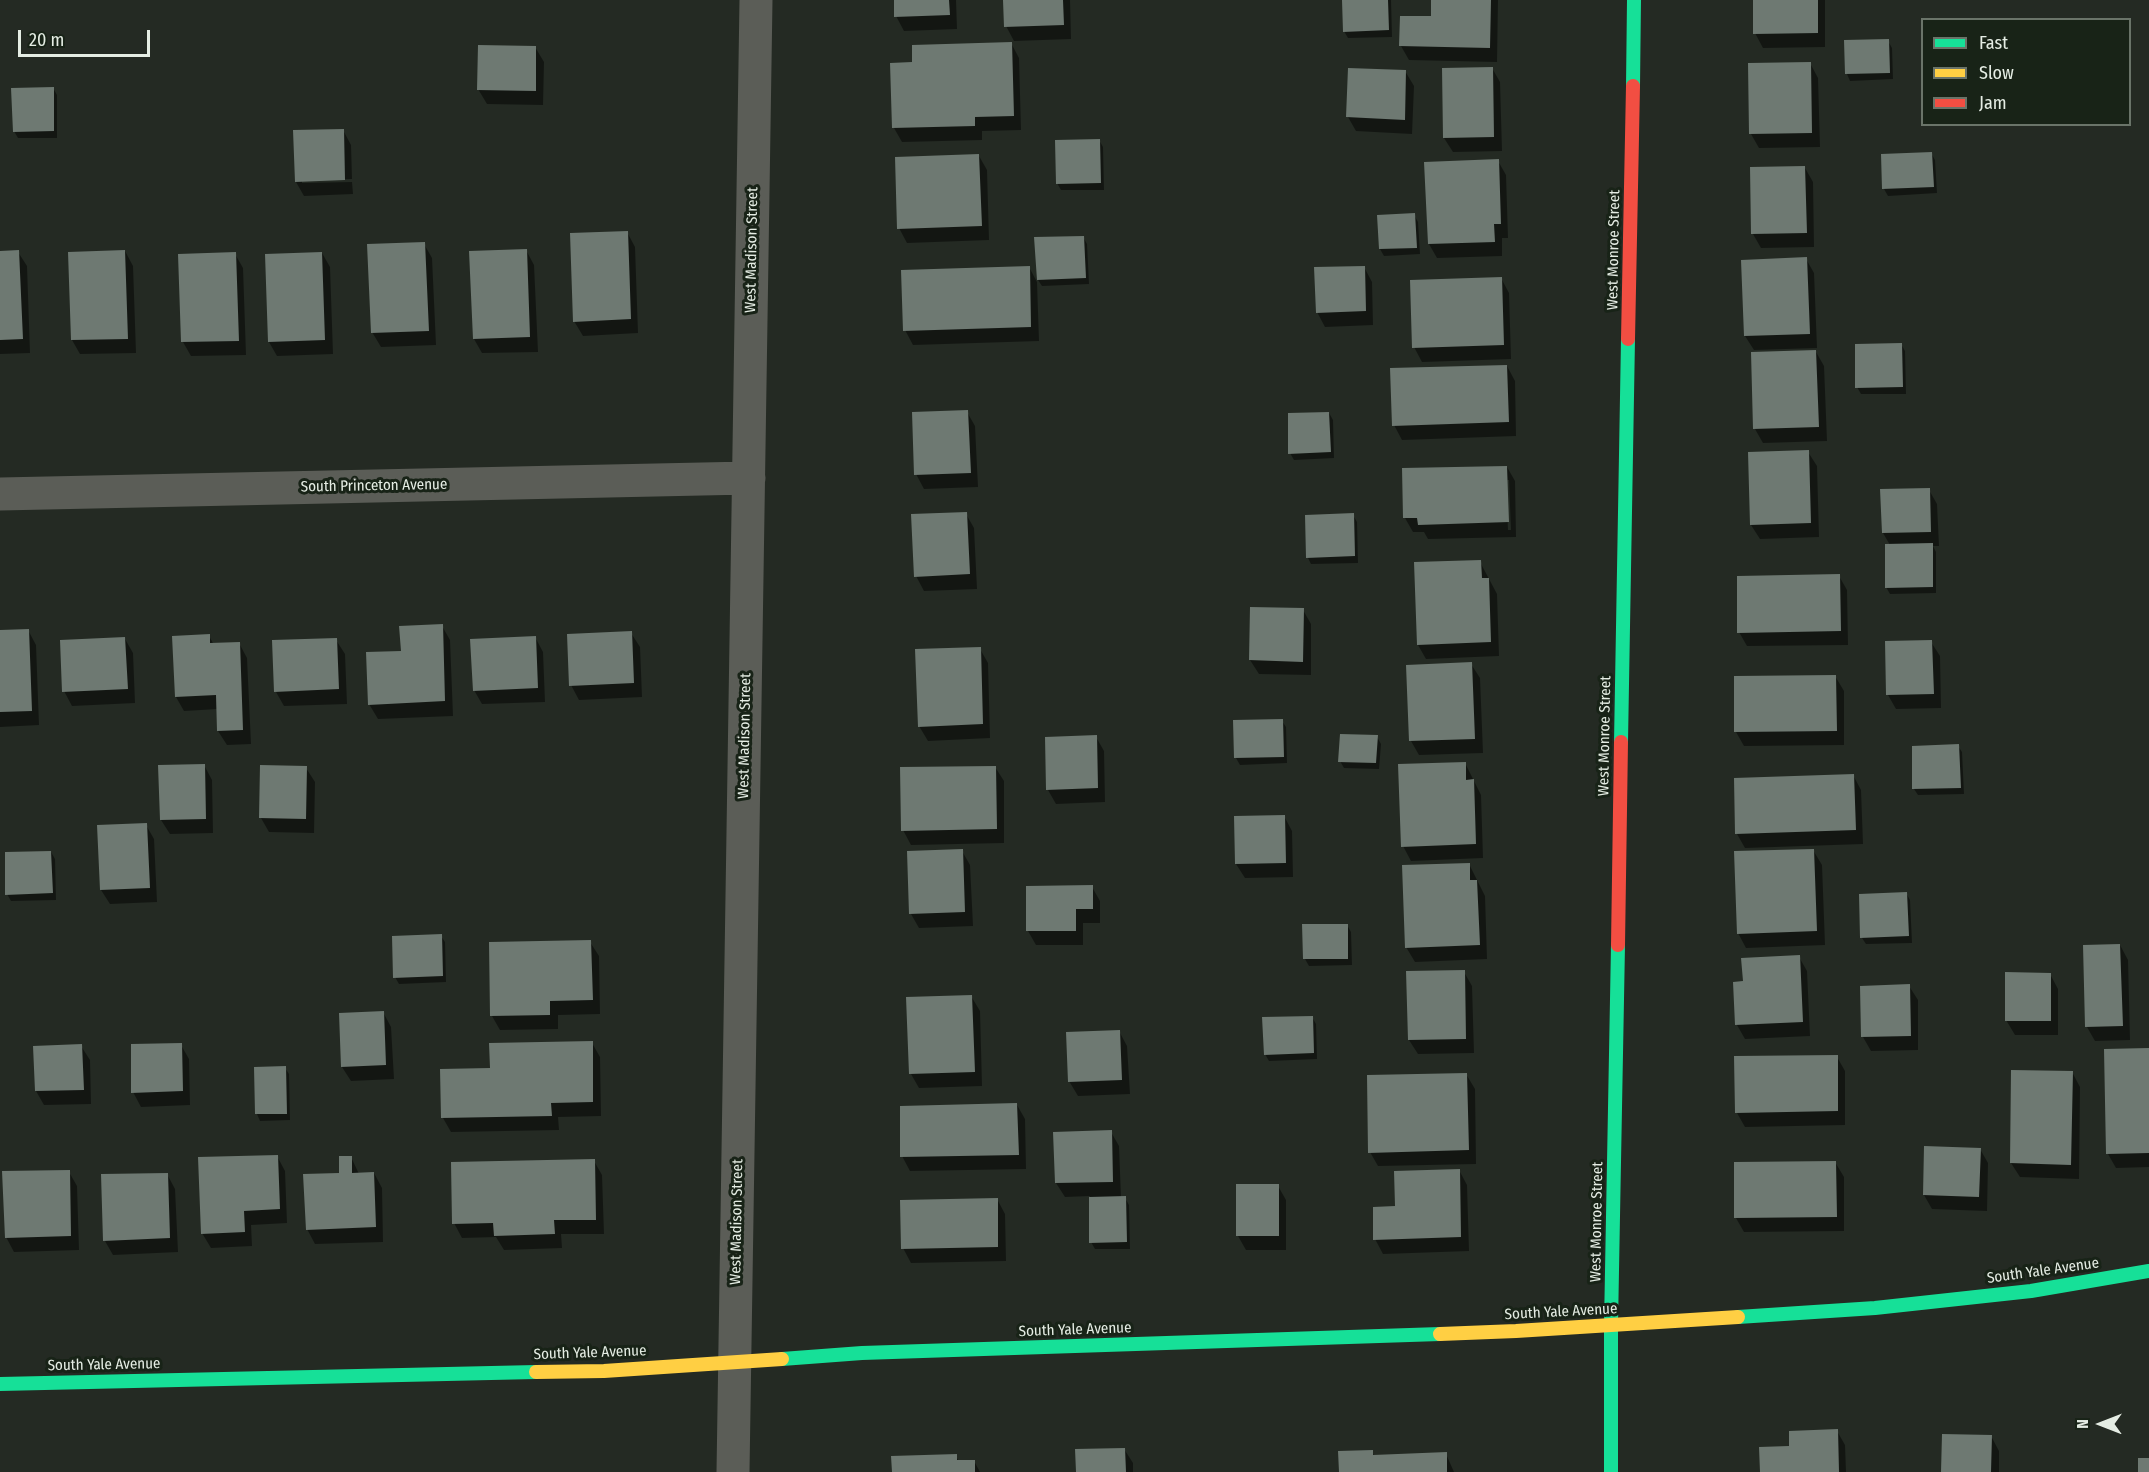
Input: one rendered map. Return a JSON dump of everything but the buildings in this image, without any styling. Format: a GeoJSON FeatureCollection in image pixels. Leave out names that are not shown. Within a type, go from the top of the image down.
{"type":"FeatureCollection","features":[{"type":"Feature","properties":{"kind":"street","name":"West Madison Street"},"geometry":{"type":"LineString","coordinates":[[733,1472],[756,0]]}},
{"type":"Feature","properties":{"kind":"street","name":"West Monroe Street"},"geometry":{"type":"LineString","coordinates":[[1611,1472],[1611,1326],[1634,0]]}},
{"type":"Feature","properties":{"kind":"street","name":"South Princeton Avenue"},"geometry":{"type":"LineString","coordinates":[[0,494],[749,478]]}},
{"type":"Feature","properties":{"kind":"street","name":"South Yale Avenue"},"geometry":{"type":"LineString","coordinates":[[0,1384],[604,1371],[862,1353],[1516,1332],[1875,1308],[2031,1291],[2149,1271]]}},
{"type":"Feature","properties":{"kind":"traffic: fast"},"geometry":{"type":"LineString","coordinates":[[1633,86],[1634,0]]}},
{"type":"Feature","properties":{"kind":"traffic: fast"},"geometry":{"type":"LineString","coordinates":[[1621,742],[1628,339]]}},
{"type":"Feature","properties":{"kind":"traffic: fast"},"geometry":{"type":"LineString","coordinates":[[1611,1472],[1611,1325],[1618,945]]}},
{"type":"Feature","properties":{"kind":"traffic: fast"},"geometry":{"type":"LineString","coordinates":[[1738,1317],[1875,1308],[2031,1291],[2149,1271]]}},
{"type":"Feature","properties":{"kind":"traffic: fast"},"geometry":{"type":"LineString","coordinates":[[782,1359],[862,1353],[1440,1334]]}},
{"type":"Feature","properties":{"kind":"traffic: fast"},"geometry":{"type":"LineString","coordinates":[[0,1384],[536,1372]]}},
{"type":"Feature","properties":{"kind":"traffic: slow"},"geometry":{"type":"LineString","coordinates":[[1440,1334],[1738,1317]]}},
{"type":"Feature","properties":{"kind":"traffic: slow"},"geometry":{"type":"LineString","coordinates":[[536,1372],[604,1371],[782,1359]]}},
{"type":"Feature","properties":{"kind":"traffic: jam"},"geometry":{"type":"LineString","coordinates":[[1628,339],[1633,86]]}},
{"type":"Feature","properties":{"kind":"traffic: jam"},"geometry":{"type":"LineString","coordinates":[[1618,945],[1621,742]]}}]}
